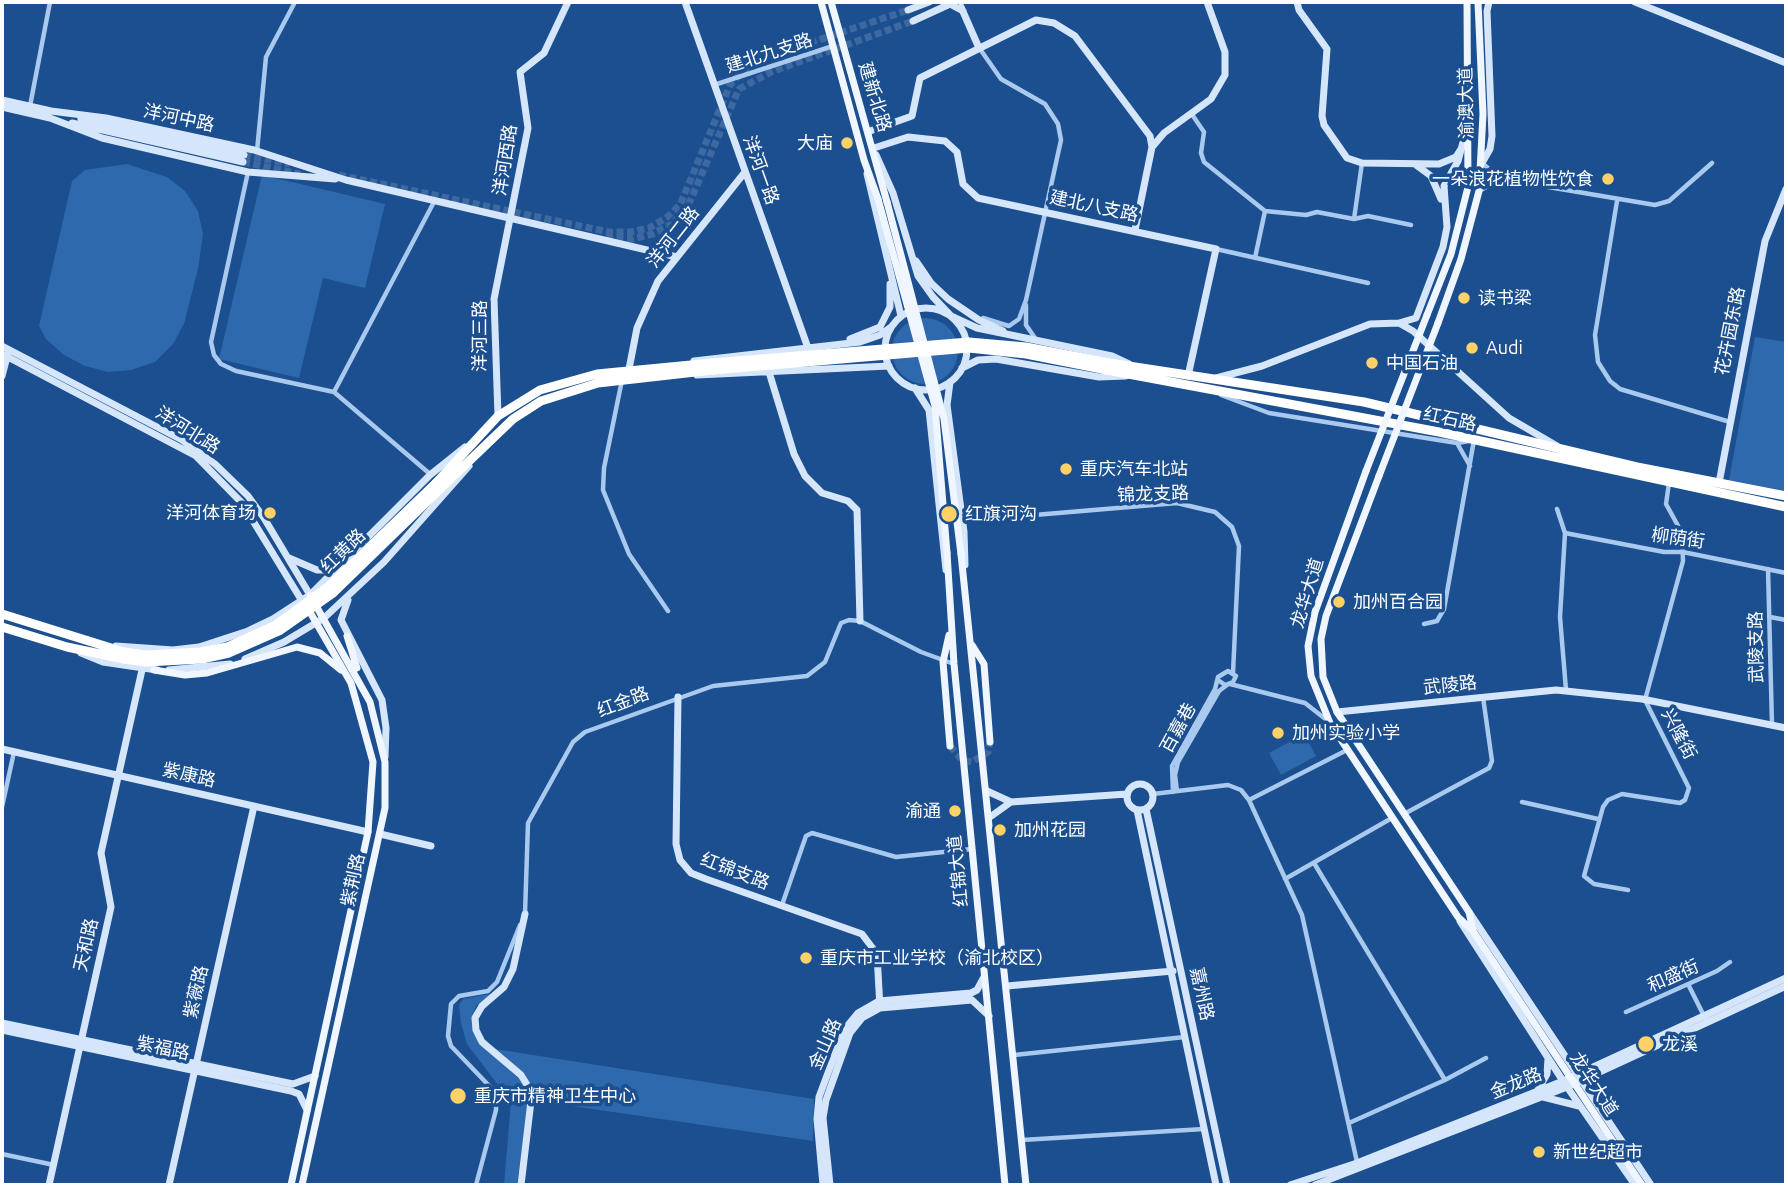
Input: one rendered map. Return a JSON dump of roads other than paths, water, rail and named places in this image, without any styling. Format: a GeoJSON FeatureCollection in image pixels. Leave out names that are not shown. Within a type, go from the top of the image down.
{"type":"FeatureCollection","features":[{"type":"Feature","properties":{"kind":"highway","name":"红石路"},"geometry":{"type":"LineString","coordinates":[[668,370],[970,348],[1013,352],[1137,372],[1211,391],[1474,440],[1786,507]]}},
{"type":"Feature","properties":{"kind":"highway","name":"红黄路"},"geometry":{"type":"LineString","coordinates":[[2,627],[67,647],[124,655],[201,652],[239,642],[302,610],[436,482],[498,416],[540,390],[597,374],[629,369],[668,370]]}},
{"type":"Feature","properties":{"kind":"highway","name":"红黄路"},"geometry":{"type":"LineString","coordinates":[[436,482],[513,419],[541,401],[622,379],[668,370]]}},
{"type":"Feature","properties":{"kind":"highway","name":"红石路"},"geometry":{"type":"LineString","coordinates":[[1137,372],[1188,376],[1364,402],[1564,449],[1786,496]]}},
{"type":"Feature","properties":{"kind":"highway","name":"红黄路"},"geometry":{"type":"LineString","coordinates":[[2,614],[124,655]]}},
{"type":"Feature","properties":{"kind":"main road","name":"建新北路"},"geometry":{"type":"LineString","coordinates":[[821,2],[935,406],[947,553]]}},
{"type":"Feature","properties":{"kind":"main road","name":"建新北路"},"geometry":{"type":"LineString","coordinates":[[831,2],[870,131],[944,419],[961,554]]}},
{"type":"Feature","properties":{"kind":"main road","name":"渝澳大道"},"geometry":{"type":"LineString","coordinates":[[1427,315],[1451,254],[1464,208],[1468,175],[1469,113],[1467,2]]}},
{"type":"Feature","properties":{"kind":"main road","name":"渝澳大道"},"geometry":{"type":"LineString","coordinates":[[1437,323],[1461,259],[1479,191],[1483,114],[1478,2]]}},
{"type":"Feature","properties":{"kind":"main road","name":"龙华大道"},"geometry":{"type":"LineString","coordinates":[[1427,315],[1315,612],[1308,646],[1313,684],[1330,723],[1392,818],[1458,917],[1473,931],[1642,1185]]}},
{"type":"Feature","properties":{"kind":"main road","name":"龙华大道"},"geometry":{"type":"LineString","coordinates":[[1437,323],[1332,598],[1321,639],[1323,677],[1337,712],[1469,912],[1473,931]]}},
{"type":"Feature","properties":{"kind":"main road","name":"红锦大道"},"geometry":{"type":"LineString","coordinates":[[947,553],[954,664],[1005,1185]]}},
{"type":"Feature","properties":{"kind":"main road","name":"红锦大道"},"geometry":{"type":"LineString","coordinates":[[961,554],[1026,1185]]}},
{"type":"Feature","properties":{"kind":"main road","name":"紫荆路"},"geometry":{"type":"LineString","coordinates":[[291,1185],[368,832],[373,762],[351,683],[310,595]]}},
{"type":"Feature","properties":{"kind":"main road","name":"紫荆路"},"geometry":{"type":"LineString","coordinates":[[302,601],[321,620],[360,679],[370,702],[385,761],[385,808],[380,834],[303,1185]]}},
{"type":"Feature","properties":{"kind":"main road"},"geometry":{"type":"LineString","coordinates":[[950,746],[943,662],[951,624]]}},
{"type":"Feature","properties":{"kind":"main road"},"geometry":{"type":"LineString","coordinates":[[347,636],[360,679]]}},
{"type":"Feature","properties":{"kind":"main road"},"geometry":{"type":"LineString","coordinates":[[971,643],[984,664],[990,742]]}},
{"type":"Feature","properties":{"kind":"main road"},"geometry":{"type":"LineString","coordinates":[[153,670],[185,675],[207,673],[297,647],[329,658],[351,683]]}},
{"type":"Feature","properties":{"kind":"street"},"geometry":{"type":"LineString","coordinates":[[30,106],[50,2]]}},
{"type":"Feature","properties":{"kind":"street"},"geometry":{"type":"LineString","coordinates":[[257,151],[266,57],[295,2]]}},
{"type":"Feature","properties":{"kind":"street","name":"洋河西路"},"geometry":{"type":"LineString","coordinates":[[511,216],[527,138],[520,72],[524,65],[544,53],[568,2]]}},
{"type":"Feature","properties":{"kind":"street","name":"洋河一路"},"geometry":{"type":"LineString","coordinates":[[685,2],[808,348]]}},
{"type":"Feature","properties":{"kind":"street"},"geometry":{"type":"LineString","coordinates":[[908,10],[929,2]]}},
{"type":"Feature","properties":{"kind":"street"},"geometry":{"type":"LineString","coordinates":[[959,2],[979,48],[1001,79],[1038,99],[1058,124],[1061,140],[1026,300],[1013,325],[966,312]]}},
{"type":"Feature","properties":{"kind":"street"},"geometry":{"type":"LineString","coordinates":[[1135,230],[1153,146],[1164,133],[1211,99],[1226,75],[1225,52],[1207,2]]}},
{"type":"Feature","properties":{"kind":"street"},"geometry":{"type":"LineString","coordinates":[[1297,2],[1299,10],[1327,49],[1322,108],[1324,125],[1347,158],[1362,163],[1416,164],[1451,160],[1463,146]]}},
{"type":"Feature","properties":{"kind":"street"},"geometry":{"type":"LineString","coordinates":[[1489,2],[1487,11],[1492,136],[1490,149],[1482,163],[1502,179],[1617,201],[1656,205],[1669,201],[1712,163]]}},
{"type":"Feature","properties":{"kind":"street"},"geometry":{"type":"LineString","coordinates":[[1635,2],[1786,63]]}},
{"type":"Feature","properties":{"kind":"street"},"geometry":{"type":"LineString","coordinates":[[913,21],[950,4],[963,10]]}},
{"type":"Feature","properties":{"kind":"street"},"geometry":{"type":"LineString","coordinates":[[870,131],[909,118],[914,110],[916,85],[920,78],[1036,20],[1054,23],[1075,36],[1145,130],[1153,146]]}},
{"type":"Feature","properties":{"kind":"street","name":"建北九支路"},"geometry":{"type":"LineString","coordinates":[[714,86],[833,46]]}},
{"type":"Feature","properties":{"kind":"street","name":"洋河中路"},"geometry":{"type":"LineString","coordinates":[[2,100],[30,106],[102,138],[248,172],[346,180]]}},
{"type":"Feature","properties":{"kind":"street","name":"洋河中路"},"geometry":{"type":"LineString","coordinates":[[2,107],[51,115],[106,118],[257,151],[346,180],[511,216],[677,257]]}},
{"type":"Feature","properties":{"kind":"street"},"geometry":{"type":"LineString","coordinates":[[1191,113],[1204,132],[1201,153],[1204,162],[1265,211],[1306,215],[1317,212],[1354,219],[1368,216],[1411,225]]}},
{"type":"Feature","properties":{"kind":"street"},"geometry":{"type":"LineString","coordinates":[[1399,323],[1416,318],[1443,247],[1447,227],[1443,204],[1444,186],[1463,146],[1469,113]]}},
{"type":"Feature","properties":{"kind":"street"},"geometry":{"type":"LineString","coordinates":[[51,115],[243,158]]}},
{"type":"Feature","properties":{"kind":"street"},"geometry":{"type":"LineString","coordinates":[[1145,130],[1164,133]]}},
{"type":"Feature","properties":{"kind":"street","name":"建北八支路"},"geometry":{"type":"LineString","coordinates":[[875,151],[908,137],[946,141],[955,148],[963,184],[978,198],[1216,249]]}},
{"type":"Feature","properties":{"kind":"street"},"geometry":{"type":"LineString","coordinates":[[875,151],[893,192],[918,276],[933,298],[964,332],[967,346],[962,368]]}},
{"type":"Feature","properties":{"kind":"street"},"geometry":{"type":"LineString","coordinates":[[864,160],[901,316]]}},
{"type":"Feature","properties":{"kind":"street"},"geometry":{"type":"LineString","coordinates":[[1354,219],[1362,163]]}},
{"type":"Feature","properties":{"kind":"street"},"geometry":{"type":"LineString","coordinates":[[1416,164],[1431,176],[1443,204]]}},
{"type":"Feature","properties":{"kind":"street"},"geometry":{"type":"LineString","coordinates":[[248,172],[211,342],[214,355],[221,364],[236,371],[334,393],[436,482],[325,570],[308,569],[286,556]]}},
{"type":"Feature","properties":{"kind":"street","name":"洋河二路"},"geometry":{"type":"LineString","coordinates":[[629,369],[637,328],[658,281],[745,172]]}},
{"type":"Feature","properties":{"kind":"street"},"geometry":{"type":"LineString","coordinates":[[1479,191],[1502,179]]}},
{"type":"Feature","properties":{"kind":"street","name":"花卉园东路"},"geometry":{"type":"LineString","coordinates":[[1719,483],[1765,241],[1786,189]]}},
{"type":"Feature","properties":{"kind":"street"},"geometry":{"type":"LineString","coordinates":[[334,393],[436,200]]}},
{"type":"Feature","properties":{"kind":"street"},"geometry":{"type":"LineString","coordinates":[[1617,201],[1595,335],[1598,362],[1610,381],[1620,388],[1730,422]]}},
{"type":"Feature","properties":{"kind":"street"},"geometry":{"type":"LineString","coordinates":[[1255,258],[1265,211]]}},
{"type":"Feature","properties":{"kind":"street","name":"洋河三路"},"geometry":{"type":"LineString","coordinates":[[498,416],[493,317],[511,216]]}},
{"type":"Feature","properties":{"kind":"street"},"geometry":{"type":"LineString","coordinates":[[1188,376],[1216,249],[1367,283]]}},
{"type":"Feature","properties":{"kind":"street"},"geometry":{"type":"LineString","coordinates":[[912,256],[930,283],[966,312],[1020,337]]}},
{"type":"Feature","properties":{"kind":"street"},"geometry":{"type":"LineString","coordinates":[[831,345],[871,333],[886,318],[891,296],[889,262]]}},
{"type":"Feature","properties":{"kind":"street"},"geometry":{"type":"LineString","coordinates":[[1026,300],[1028,331],[1039,341]]}},
{"type":"Feature","properties":{"kind":"street"},"geometry":{"type":"LineString","coordinates":[[668,370],[871,339],[891,327],[901,316],[913,310],[927,308],[977,328],[1112,356],[1137,372]]}},
{"type":"Feature","properties":{"kind":"street","name":"红石路"},"geometry":{"type":"LineString","coordinates":[[1209,379],[1262,366],[1370,324],[1399,323],[1422,338],[1510,418],[1564,449]]}},
{"type":"Feature","properties":{"kind":"street"},"geometry":{"type":"LineString","coordinates":[[891,327],[885,344],[888,366],[896,376],[915,387],[929,410],[934,443],[941,550],[950,589]]}},
{"type":"Feature","properties":{"kind":"street"},"geometry":{"type":"LineString","coordinates":[[2,376],[5,352]]}},
{"type":"Feature","properties":{"kind":"street","name":"洋河北路"},"geometry":{"type":"LineString","coordinates":[[5,352],[198,451],[248,496],[310,595]]}},
{"type":"Feature","properties":{"kind":"street","name":"洋河北路"},"geometry":{"type":"LineString","coordinates":[[5,352],[196,456],[242,503],[302,601]]}},
{"type":"Feature","properties":{"kind":"street"},"geometry":{"type":"LineString","coordinates":[[915,387],[938,387],[950,382],[962,368],[978,360],[996,359],[1099,377],[1137,372]]}},
{"type":"Feature","properties":{"kind":"street"},"geometry":{"type":"LineString","coordinates":[[668,370],[769,372],[888,366]]}},
{"type":"Feature","properties":{"kind":"street"},"geometry":{"type":"LineString","coordinates":[[769,372],[793,454],[805,477],[822,493],[848,501],[857,510],[860,621],[943,662],[954,664]]}},
{"type":"Feature","properties":{"kind":"street"},"geometry":{"type":"LineString","coordinates":[[622,379],[604,468],[603,490],[629,554],[668,611]]}},
{"type":"Feature","properties":{"kind":"street"},"geometry":{"type":"LineString","coordinates":[[950,382],[947,405],[962,521],[966,598]]}},
{"type":"Feature","properties":{"kind":"street"},"geometry":{"type":"LineString","coordinates":[[1211,391],[1269,413],[1457,443],[1474,440],[1444,609],[1437,621],[1424,624]]}},
{"type":"Feature","properties":{"kind":"street"},"geometry":{"type":"LineString","coordinates":[[1457,443],[1470,466]]}},
{"type":"Feature","properties":{"kind":"street"},"geometry":{"type":"LineString","coordinates":[[67,647],[103,662],[142,670],[230,664],[259,654],[321,620],[352,593],[428,515],[483,446]]}},
{"type":"Feature","properties":{"kind":"street"},"geometry":{"type":"LineString","coordinates":[[1669,483],[1666,504],[1682,533],[1684,552]]}},
{"type":"Feature","properties":{"kind":"street","name":"锦龙支路"},"geometry":{"type":"LineString","coordinates":[[962,521],[1177,503],[1215,512],[1232,527],[1239,546],[1233,673],[1235,679],[1228,685]]}},
{"type":"Feature","properties":{"kind":"street"},"geometry":{"type":"LineString","coordinates":[[1558,509],[1565,533],[1560,617],[1566,691]]}},
{"type":"Feature","properties":{"kind":"street"},"geometry":{"type":"LineString","coordinates":[[70,637],[146,649],[199,647],[248,631],[310,595],[377,530]]}},
{"type":"Feature","properties":{"kind":"street","name":"柳荫街"},"geometry":{"type":"LineString","coordinates":[[1565,533],[1664,552],[1684,552],[1786,573]]}},
{"type":"Feature","properties":{"kind":"street","name":"兴隆街"},"geometry":{"type":"LineString","coordinates":[[1628,890],[1594,884],[1584,876],[1598,819],[1603,807],[1615,796],[1622,794],[1674,804],[1685,800],[1688,794],[1686,778],[1645,700],[1684,552]]}},
{"type":"Feature","properties":{"kind":"street","name":"武陵支路"},"geometry":{"type":"LineString","coordinates":[[1768,569],[1772,725]]}},
{"type":"Feature","properties":{"kind":"street"},"geometry":{"type":"LineString","coordinates":[[352,593],[341,612],[347,636],[382,700],[387,728],[385,761]]}},
{"type":"Feature","properties":{"kind":"street"},"geometry":{"type":"LineString","coordinates":[[1770,617],[1786,620]]}},
{"type":"Feature","properties":{"kind":"street","name":"红金路"},"geometry":{"type":"LineString","coordinates":[[476,1185],[496,1110],[496,1093],[452,1046],[448,1036],[451,1004],[459,996],[488,991],[496,982],[525,914],[528,823],[573,742],[585,732],[713,686],[807,676],[825,662],[841,623],[849,620],[860,621]]}},
{"type":"Feature","properties":{"kind":"street","name":"天和路"},"geometry":{"type":"LineString","coordinates":[[49,1185],[111,907],[101,853],[142,670]]}},
{"type":"Feature","properties":{"kind":"street"},"geometry":{"type":"LineString","coordinates":[[1233,673],[1222,674],[1218,680],[1228,685],[1305,703],[1330,723]]}},
{"type":"Feature","properties":{"kind":"street","name":"百嘉巷"},"geometry":{"type":"LineString","coordinates":[[1175,792],[1172,765],[1218,680]]}},
{"type":"Feature","properties":{"kind":"street","name":"百嘉巷"},"geometry":{"type":"LineString","coordinates":[[1175,792],[1178,762],[1219,691],[1228,685]]}},
{"type":"Feature","properties":{"kind":"street","name":"武陵路"},"geometry":{"type":"LineString","coordinates":[[1337,712],[1566,691],[1645,700],[1786,728]]}},
{"type":"Feature","properties":{"kind":"street","name":"红锦支路"},"geometry":{"type":"LineString","coordinates":[[678,697],[676,844],[680,860],[691,873],[850,929],[872,944],[877,954],[879,1005]]}},
{"type":"Feature","properties":{"kind":"street"},"geometry":{"type":"LineString","coordinates":[[1404,814],[1489,768],[1492,761],[1483,697]]}},
{"type":"Feature","properties":{"kind":"street","name":"紫康路"},"geometry":{"type":"LineString","coordinates":[[2,749],[368,832]]}},
{"type":"Feature","properties":{"kind":"street"},"geometry":{"type":"LineString","coordinates":[[1249,800],[1348,750]]}},
{"type":"Feature","properties":{"kind":"street"},"geometry":{"type":"LineString","coordinates":[[2,807],[14,752]]}},
{"type":"Feature","properties":{"kind":"street"},"geometry":{"type":"LineString","coordinates":[[1140,784],[1149,787],[1153,794],[1152,802],[1146,808],[1137,810],[1128,802],[1127,794],[1132,787],[1140,784]]}},
{"type":"Feature","properties":{"kind":"street"},"geometry":{"type":"LineString","coordinates":[[1153,794],[1228,785],[1241,790],[1249,800],[1307,931],[1357,1163]]}},
{"type":"Feature","properties":{"kind":"street"},"geometry":{"type":"LineString","coordinates":[[987,791],[1011,802],[1127,794]]}},
{"type":"Feature","properties":{"kind":"street"},"geometry":{"type":"LineString","coordinates":[[990,817],[1011,802]]}},
{"type":"Feature","properties":{"kind":"street"},"geometry":{"type":"LineString","coordinates":[[1522,802],[1598,819]]}},
{"type":"Feature","properties":{"kind":"street","name":"紫薇路"},"geometry":{"type":"LineString","coordinates":[[169,1185],[254,806]]}},
{"type":"Feature","properties":{"kind":"street","name":"嘉州路"},"geometry":{"type":"LineString","coordinates":[[1146,808],[1227,1185]]}},
{"type":"Feature","properties":{"kind":"street","name":"嘉州路"},"geometry":{"type":"LineString","coordinates":[[1137,810],[1216,1185]]}},
{"type":"Feature","properties":{"kind":"street"},"geometry":{"type":"LineString","coordinates":[[1285,879],[1392,818]]}},
{"type":"Feature","properties":{"kind":"street"},"geometry":{"type":"LineString","coordinates":[[782,905],[806,836],[812,833],[896,857],[972,849]]}},
{"type":"Feature","properties":{"kind":"street"},"geometry":{"type":"LineString","coordinates":[[380,834],[431,846]]}},
{"type":"Feature","properties":{"kind":"street"},"geometry":{"type":"LineString","coordinates":[[1314,863],[1445,1080]]}},
{"type":"Feature","properties":{"kind":"street"},"geometry":{"type":"LineString","coordinates":[[1469,912],[1651,1185]]}},
{"type":"Feature","properties":{"kind":"street"},"geometry":{"type":"LineString","coordinates":[[521,1185],[531,1101],[529,1088],[521,1075],[482,1042],[476,1030],[475,1018],[482,1006],[504,987],[513,969],[525,914]]}},
{"type":"Feature","properties":{"kind":"street"},"geometry":{"type":"LineString","coordinates":[[1458,917],[1565,1084],[1635,1185]]}},
{"type":"Feature","properties":{"kind":"street","name":"和盛街"},"geometry":{"type":"LineString","coordinates":[[1626,1012],[1730,962]]}},
{"type":"Feature","properties":{"kind":"street"},"geometry":{"type":"LineString","coordinates":[[1007,986],[1181,970]]}},
{"type":"Feature","properties":{"kind":"street"},"geometry":{"type":"LineString","coordinates":[[972,997],[985,976]]}},
{"type":"Feature","properties":{"kind":"street","name":"金龙路"},"geometry":{"type":"LineString","coordinates":[[1581,1077],[1596,1074],[1786,978]]}},
{"type":"Feature","properties":{"kind":"street"},"geometry":{"type":"LineString","coordinates":[[1688,984],[1705,1019]]}},
{"type":"Feature","properties":{"kind":"street","name":"金龙路"},"geometry":{"type":"LineString","coordinates":[[1315,1185],[1565,1084],[1705,1019],[1786,986]]}},
{"type":"Feature","properties":{"kind":"street"},"geometry":{"type":"LineString","coordinates":[[879,1005],[972,997]]}},
{"type":"Feature","properties":{"kind":"street"},"geometry":{"type":"LineString","coordinates":[[972,997],[989,1016]]}},
{"type":"Feature","properties":{"kind":"street","name":"金山路"},"geometry":{"type":"LineString","coordinates":[[823,1185],[817,1119],[819,1097],[845,1030],[858,1013],[879,1005]]}},
{"type":"Feature","properties":{"kind":"street","name":"金山路"},"geometry":{"type":"LineString","coordinates":[[830,1185],[823,1118],[826,1100],[850,1033],[862,1018],[879,1005]]}},
{"type":"Feature","properties":{"kind":"street","name":"紫福路"},"geometry":{"type":"LineString","coordinates":[[2,1023],[299,1094],[307,1110]]}},
{"type":"Feature","properties":{"kind":"street","name":"紫福路"},"geometry":{"type":"LineString","coordinates":[[2,1030],[80,1043]]}},
{"type":"Feature","properties":{"kind":"street"},"geometry":{"type":"LineString","coordinates":[[1014,1055],[1185,1037]]}},
{"type":"Feature","properties":{"kind":"street"},"geometry":{"type":"LineString","coordinates":[[1349,1123],[1445,1080],[1486,1058]]}},
{"type":"Feature","properties":{"kind":"street"},"geometry":{"type":"LineString","coordinates":[[1548,1058],[1547,1074],[1540,1094],[1582,1107]]}},
{"type":"Feature","properties":{"kind":"street","name":"紫福路"},"geometry":{"type":"LineString","coordinates":[[196,1068],[293,1084],[314,1076]]}},
{"type":"Feature","properties":{"kind":"street"},"geometry":{"type":"LineString","coordinates":[[1591,1092],[1596,1074]]}},
{"type":"Feature","properties":{"kind":"street","name":"金龙路"},"geometry":{"type":"LineString","coordinates":[[1290,1185],[1357,1163],[1540,1094]]}},
{"type":"Feature","properties":{"kind":"street"},"geometry":{"type":"LineString","coordinates":[[1022,1140],[1204,1129]]}},
{"type":"Feature","properties":{"kind":"street"},"geometry":{"type":"LineString","coordinates":[[2,1153],[54,1165]]}},
{"type":"Feature","properties":{"kind":"tunnel"},"geometry":{"type":"LineString","coordinates":[[339,175],[609,232],[649,228],[680,205],[730,85],[747,67],[765,58],[908,10]]}},
{"type":"Feature","properties":{"kind":"tunnel"},"geometry":{"type":"LineString","coordinates":[[606,238],[632,239],[653,234],[672,224],[687,208],[739,89],[771,72],[913,21]]}},
{"type":"Feature","properties":{"kind":"tunnel"},"geometry":{"type":"LineString","coordinates":[[244,155],[290,164]]}},
{"type":"Feature","properties":{"kind":"tunnel"},"geometry":{"type":"LineString","coordinates":[[243,162],[300,174]]}},
{"type":"Feature","properties":{"kind":"tunnel"},"geometry":{"type":"LineString","coordinates":[[950,746],[962,760],[972,762],[988,752],[990,742]]}},
{"type":"Feature","properties":{"kind":"place","name":"大庙"},"geometry":{"type":"Point","coordinates":[847,143]}},
{"type":"Feature","properties":{"kind":"place","name":"一朵浪花植物性饮食"},"geometry":{"type":"Point","coordinates":[1608,179]}},
{"type":"Feature","properties":{"kind":"place","name":"读书梁"},"geometry":{"type":"Point","coordinates":[1464,298]}},
{"type":"Feature","properties":{"kind":"place","name":"Audi"},"geometry":{"type":"Point","coordinates":[1472,348]}},
{"type":"Feature","properties":{"kind":"place","name":"中国石油"},"geometry":{"type":"Point","coordinates":[1372,363]}},
{"type":"Feature","properties":{"kind":"place","name":"重庆汽车北站"},"geometry":{"type":"Point","coordinates":[1066,469]}},
{"type":"Feature","properties":{"kind":"place","name":"洋河体育场"},"geometry":{"type":"Point","coordinates":[270,513]}},
{"type":"Feature","properties":{"kind":"place","name":"红旗河沟"},"geometry":{"type":"Point","coordinates":[949,514]}},
{"type":"Feature","properties":{"kind":"place","name":"加州百合园"},"geometry":{"type":"Point","coordinates":[1339,602]}},
{"type":"Feature","properties":{"kind":"place","name":"加州实验小学"},"geometry":{"type":"Point","coordinates":[1278,733]}},
{"type":"Feature","properties":{"kind":"place","name":"渝通"},"geometry":{"type":"Point","coordinates":[955,811]}},
{"type":"Feature","properties":{"kind":"place","name":"加州花园"},"geometry":{"type":"Point","coordinates":[1000,830]}},
{"type":"Feature","properties":{"kind":"place","name":"重庆市工业学校（渝北校区）"},"geometry":{"type":"Point","coordinates":[806,958]}},
{"type":"Feature","properties":{"kind":"place","name":"龙溪"},"geometry":{"type":"Point","coordinates":[1646,1044]}},
{"type":"Feature","properties":{"kind":"place","name":"重庆市精神卫生中心"},"geometry":{"type":"Point","coordinates":[458,1096]}},
{"type":"Feature","properties":{"kind":"place","name":"新世纪超市"},"geometry":{"type":"Point","coordinates":[1539,1152]}}]}
